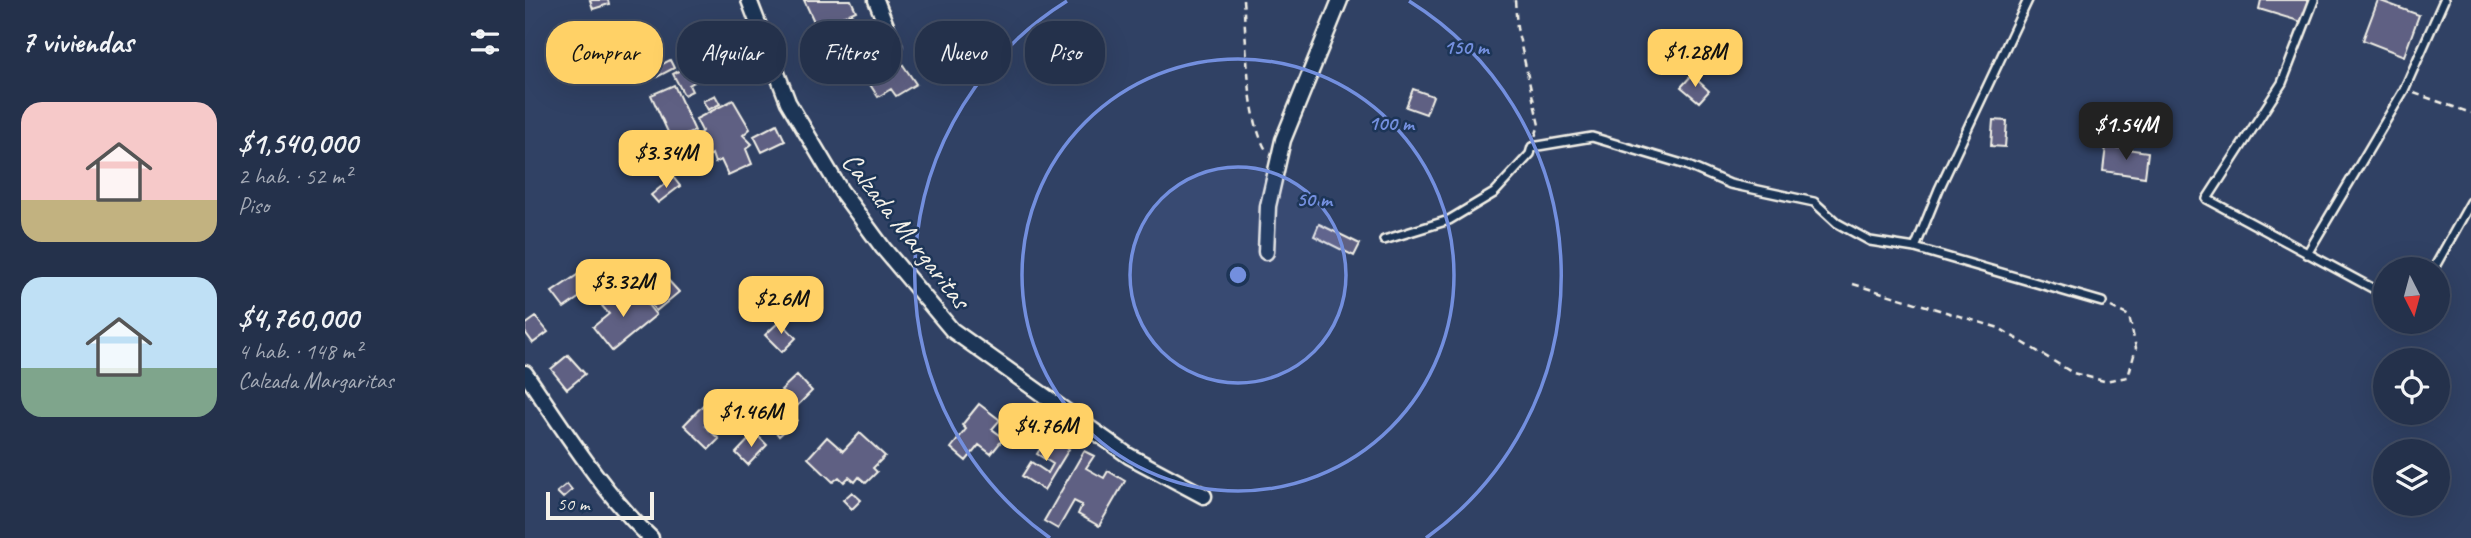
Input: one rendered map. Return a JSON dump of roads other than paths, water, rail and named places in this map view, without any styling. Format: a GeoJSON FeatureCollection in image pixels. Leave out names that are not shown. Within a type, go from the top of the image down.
{"type":"FeatureCollection","features":[{"type":"Feature","properties":{"kind":"street","name":"Calzada Margaritas"},"geometry":{"type":"LineString","coordinates":[[748,0],[788,102],[841,191],[883,248],[952,330],[1129,456],[1204,496]]}},
{"type":"Feature","properties":{"kind":"street"},"geometry":{"type":"LineString","coordinates":[[876,0],[884,21]]}},
{"type":"Feature","properties":{"kind":"street"},"geometry":{"type":"LineString","coordinates":[[1266,253],[1268,206],[1283,140],[1341,0]]}},
{"type":"Feature","properties":{"kind":"street"},"geometry":{"type":"LineString","coordinates":[[525,373],[578,450],[636,523],[652,538]]}},
{"type":"Feature","properties":{"kind":"lane"},"geometry":{"type":"LineString","coordinates":[[1915,248],[1939,189],[2028,0]]}},
{"type":"Feature","properties":{"kind":"lane"},"geometry":{"type":"LineString","coordinates":[[2314,0],[2281,83],[2207,199],[2373,289]]}},
{"type":"Feature","properties":{"kind":"lane"},"geometry":{"type":"LineString","coordinates":[[2307,254],[2404,90],[2444,0]]}},
{"type":"Feature","properties":{"kind":"lane"},"geometry":{"type":"LineString","coordinates":[[1384,240],[1449,220],[1494,193],[1530,155],[1532,147],[1592,137],[1686,165],[1730,184],[1814,202],[1837,223],[1870,241],[1915,248],[2102,302]]}},
{"type":"Feature","properties":{"kind":"lane"},"geometry":{"type":"LineString","coordinates":[[2440,257],[2471,202]]}}]}
